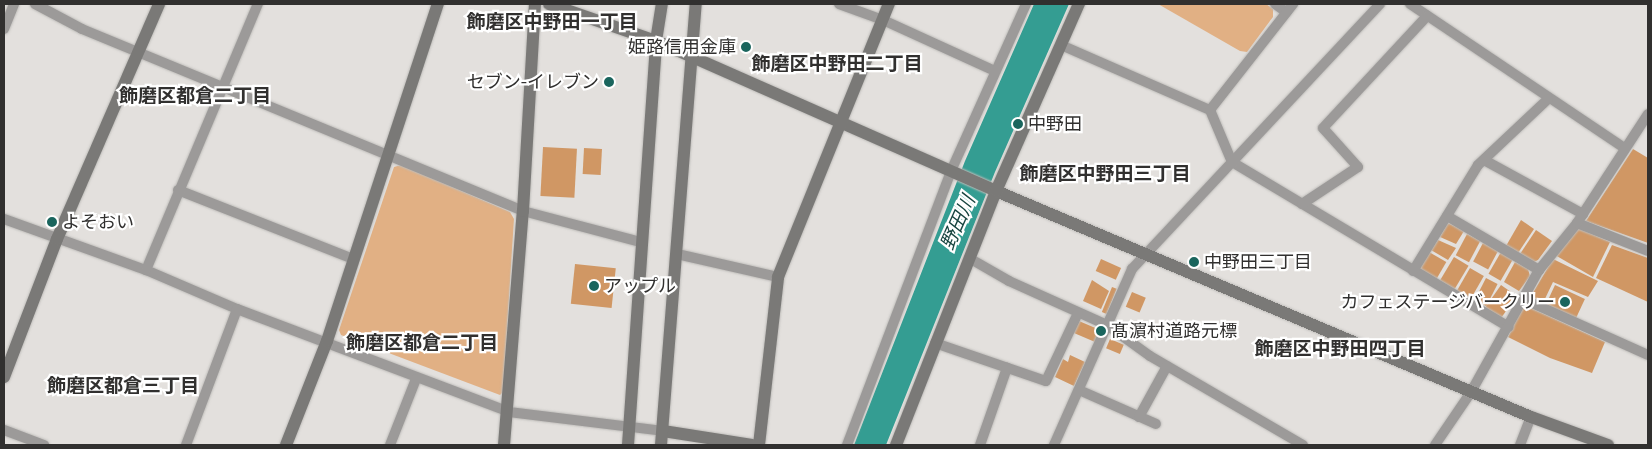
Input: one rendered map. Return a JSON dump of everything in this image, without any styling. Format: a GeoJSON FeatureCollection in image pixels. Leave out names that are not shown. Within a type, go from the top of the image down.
{"type":"FeatureCollection","features":[{"type":"Feature","properties":{"kind":"street"},"geometry":{"type":"LineString","coordinates":[[4,30],[14,4]]}},
{"type":"Feature","properties":{"kind":"street"},"geometry":{"type":"LineString","coordinates":[[35,4],[82,29],[389,154],[523,211],[640,242]]}},
{"type":"Feature","properties":{"kind":"street"},"geometry":{"type":"LineString","coordinates":[[4,377],[57,239],[140,52],[159,4]]}},
{"type":"Feature","properties":{"kind":"street"},"geometry":{"type":"LineString","coordinates":[[146,270],[221,87],[258,4]]}},
{"type":"Feature","properties":{"kind":"street"},"geometry":{"type":"LineString","coordinates":[[286,445],[326,341],[438,4]]}},
{"type":"Feature","properties":{"kind":"street"},"geometry":{"type":"LineString","coordinates":[[504,445],[509,412],[535,4]]}},
{"type":"Feature","properties":{"kind":"street"},"geometry":{"type":"LineString","coordinates":[[549,4],[656,41],[996,191],[1531,417],[1608,445]]}},
{"type":"Feature","properties":{"kind":"street"},"geometry":{"type":"LineString","coordinates":[[628,445],[640,242],[656,41],[662,4]]}},
{"type":"Feature","properties":{"kind":"street"},"geometry":{"type":"LineString","coordinates":[[661,445],[696,4]]}},
{"type":"Feature","properties":{"kind":"street"},"geometry":{"type":"LineString","coordinates":[[839,4],[883,20],[995,71]]}},
{"type":"Feature","properties":{"kind":"street"},"geometry":{"type":"LineString","coordinates":[[759,445],[778,277],[889,4]]}},
{"type":"Feature","properties":{"kind":"street"},"geometry":{"type":"LineString","coordinates":[[847,445],[950,171],[1026,4]]}},
{"type":"Feature","properties":{"kind":"street"},"geometry":{"type":"LineString","coordinates":[[896,445],[996,191],[1079,4]]}},
{"type":"Feature","properties":{"kind":"street"},"geometry":{"type":"LineString","coordinates":[[1275,4],[1286,12]]}},
{"type":"Feature","properties":{"kind":"street"},"geometry":{"type":"LineString","coordinates":[[1210,110],[1293,4]]}},
{"type":"Feature","properties":{"kind":"street"},"geometry":{"type":"LineString","coordinates":[[1054,445],[1132,270],[1380,4]]}},
{"type":"Feature","properties":{"kind":"street"},"geometry":{"type":"LineString","coordinates":[[1410,4],[1548,99],[1624,148]]}},
{"type":"Feature","properties":{"kind":"street"},"geometry":{"type":"LineString","coordinates":[[1302,204],[1358,167],[1323,128],[1427,16]]}},
{"type":"Feature","properties":{"kind":"street"},"geometry":{"type":"LineString","coordinates":[[1061,45],[1210,110],[1232,162],[1509,328]]}},
{"type":"Feature","properties":{"kind":"street"},"geometry":{"type":"LineString","coordinates":[[1413,271],[1484,160],[1548,99]]}},
{"type":"Feature","properties":{"kind":"street"},"geometry":{"type":"LineString","coordinates":[[1435,445],[1471,392],[1509,328],[1539,270],[1580,219],[1624,148],[1648,114]]}},
{"type":"Feature","properties":{"kind":"street"},"geometry":{"type":"LineString","coordinates":[[1484,160],[1580,219],[1648,251]]}},
{"type":"Feature","properties":{"kind":"street"},"geometry":{"type":"LineString","coordinates":[[178,190],[353,259]]}},
{"type":"Feature","properties":{"kind":"street"},"geometry":{"type":"LineString","coordinates":[[1447,216],[1539,270]]}},
{"type":"Feature","properties":{"kind":"street"},"geometry":{"type":"LineString","coordinates":[[4,219],[146,270],[237,309],[326,341],[416,378],[509,412],[630,426],[752,445]]}},
{"type":"Feature","properties":{"kind":"street"},"geometry":{"type":"LineString","coordinates":[[677,254],[778,277]]}},
{"type":"Feature","properties":{"kind":"street"},"geometry":{"type":"LineString","coordinates":[[969,258],[1078,313],[1107,325],[1167,366],[1303,445]]}},
{"type":"Feature","properties":{"kind":"street"},"geometry":{"type":"LineString","coordinates":[[1523,299],[1648,355]]}},
{"type":"Feature","properties":{"kind":"street"},"geometry":{"type":"LineString","coordinates":[[186,445],[237,309]]}},
{"type":"Feature","properties":{"kind":"street"},"geometry":{"type":"LineString","coordinates":[[935,343],[1046,381],[1078,313]]}},
{"type":"Feature","properties":{"kind":"street"},"geometry":{"type":"LineString","coordinates":[[1139,416],[1167,366]]}},
{"type":"Feature","properties":{"kind":"street"},"geometry":{"type":"LineString","coordinates":[[980,445],[1007,368]]}},
{"type":"Feature","properties":{"kind":"street"},"geometry":{"type":"LineString","coordinates":[[390,445],[416,378]]}},
{"type":"Feature","properties":{"kind":"street"},"geometry":{"type":"LineString","coordinates":[[1079,390],[1156,424]]}},
{"type":"Feature","properties":{"kind":"street"},"geometry":{"type":"LineString","coordinates":[[1520,445],[1531,417]]}},
{"type":"Feature","properties":{"kind":"street"},"geometry":{"type":"LineString","coordinates":[[4,430],[44,445]]}},
{"type":"Feature","properties":{"kind":"shaded area"},"geometry":{"type":"Polygon","coordinates":[[[1158,4],[1266,4],[1273,9],[1273,17],[1247,52],[1240,51],[1158,4]]]}},
{"type":"Feature","properties":{"kind":"shaded area"},"geometry":{"type":"Polygon","coordinates":[[[401,165],[510,212],[514,219],[503,392],[500,395],[341,335],[339,330],[394,167],[401,165]]]}},
{"type":"Feature","properties":{"kind":"water","name":"野田川"},"geometry":{"type":"Polygon","coordinates":[[[1034,4],[1069,4],[995,172],[886,445],[854,445],[965,161],[1034,4]]]}},
{"type":"Feature","properties":{"kind":"building"},"geometry":{"type":"Polygon","coordinates":[[[543,147],[577,149],[574,198],[540,196],[543,147]]]}},
{"type":"Feature","properties":{"kind":"building"},"geometry":{"type":"Polygon","coordinates":[[[584,148],[602,149],[601,175],[583,174],[584,148]]]}},
{"type":"Feature","properties":{"kind":"building"},"geometry":{"type":"Polygon","coordinates":[[[1633,149],[1648,158],[1648,243],[1586,221],[1633,149]]]}},
{"type":"Feature","properties":{"kind":"building"},"geometry":{"type":"Polygon","coordinates":[[[1521,220],[1534,229],[1518,253],[1506,246],[1521,220]]]}},
{"type":"Feature","properties":{"kind":"building"},"geometry":{"type":"Polygon","coordinates":[[[1448,223],[1464,231],[1456,244],[1440,237],[1448,223]]]}},
{"type":"Feature","properties":{"kind":"building"},"geometry":{"type":"Polygon","coordinates":[[[1577,228],[1610,242],[1593,277],[1555,255],[1577,228]]]}},
{"type":"Feature","properties":{"kind":"building"},"geometry":{"type":"Polygon","coordinates":[[[1536,230],[1552,241],[1538,260],[1532,263],[1520,254],[1536,230]]]}},
{"type":"Feature","properties":{"kind":"building"},"geometry":{"type":"Polygon","coordinates":[[[1467,234],[1480,241],[1469,262],[1456,255],[1467,234]]]}},
{"type":"Feature","properties":{"kind":"building"},"geometry":{"type":"Polygon","coordinates":[[[1438,240],[1456,248],[1448,260],[1431,250],[1438,240]]]}},
{"type":"Feature","properties":{"kind":"building"},"geometry":{"type":"Polygon","coordinates":[[[1483,243],[1498,251],[1488,270],[1473,262],[1483,243]]]}},
{"type":"Feature","properties":{"kind":"building"},"geometry":{"type":"Polygon","coordinates":[[[1612,245],[1648,258],[1648,302],[1596,278],[1612,245]]]}},
{"type":"Feature","properties":{"kind":"building"},"geometry":{"type":"Polygon","coordinates":[[[1429,252],[1446,262],[1436,279],[1419,269],[1429,252]]]}},
{"type":"Feature","properties":{"kind":"building"},"geometry":{"type":"Polygon","coordinates":[[[1501,252],[1513,259],[1501,281],[1488,274],[1501,252]]]}},
{"type":"Feature","properties":{"kind":"building"},"geometry":{"type":"Polygon","coordinates":[[[1454,257],[1469,266],[1455,289],[1440,280],[1454,257]]]}},
{"type":"Feature","properties":{"kind":"building"},"geometry":{"type":"Polygon","coordinates":[[[1101,259],[1121,268],[1116,280],[1096,271],[1101,259]]]}},
{"type":"Feature","properties":{"kind":"building"},"geometry":{"type":"Polygon","coordinates":[[[1553,259],[1598,281],[1588,297],[1553,282],[1543,303],[1531,296],[1553,259]]]}},
{"type":"Feature","properties":{"kind":"building"},"geometry":{"type":"Polygon","coordinates":[[[1515,262],[1528,269],[1530,276],[1519,291],[1504,282],[1515,262]]]}},
{"type":"Feature","properties":{"kind":"building","name":"アップル"},"geometry":{"type":"Polygon","coordinates":[[[575,264],[616,268],[612,308],[571,304],[575,264]]]}},
{"type":"Feature","properties":{"kind":"building"},"geometry":{"type":"Polygon","coordinates":[[[1470,268],[1484,276],[1470,299],[1456,291],[1470,268]]]}},
{"type":"Feature","properties":{"kind":"building"},"geometry":{"type":"Polygon","coordinates":[[[1486,278],[1498,284],[1486,306],[1475,300],[1486,278]]]}},
{"type":"Feature","properties":{"kind":"building"},"geometry":{"type":"Polygon","coordinates":[[[1092,280],[1109,291],[1101,309],[1083,301],[1092,280]]]}},
{"type":"Feature","properties":{"kind":"building"},"geometry":{"type":"Polygon","coordinates":[[[1501,285],[1517,296],[1499,320],[1484,310],[1501,285]]]}},
{"type":"Feature","properties":{"kind":"building","name":"カフェステージバークリー"},"geometry":{"type":"Polygon","coordinates":[[[1555,285],[1585,299],[1576,319],[1546,305],[1555,285]]]}},
{"type":"Feature","properties":{"kind":"building"},"geometry":{"type":"Polygon","coordinates":[[[1112,287],[1117,289],[1107,314],[1102,312],[1112,287]]]}},
{"type":"Feature","properties":{"kind":"building"},"geometry":{"type":"Polygon","coordinates":[[[1132,292],[1146,298],[1140,313],[1126,307],[1132,292]]]}},
{"type":"Feature","properties":{"kind":"building"},"geometry":{"type":"Polygon","coordinates":[[[1524,305],[1605,342],[1592,373],[1550,358],[1508,337],[1524,305]]]}},
{"type":"Feature","properties":{"kind":"building"},"geometry":{"type":"Polygon","coordinates":[[[1079,321],[1100,330],[1095,342],[1074,333],[1079,321]]]}},
{"type":"Feature","properties":{"kind":"building"},"geometry":{"type":"Polygon","coordinates":[[[1110,339],[1124,345],[1120,354],[1106,348],[1110,339]]]}},
{"type":"Feature","properties":{"kind":"building"},"geometry":{"type":"Polygon","coordinates":[[[1070,355],[1085,362],[1074,386],[1055,377],[1063,359],[1068,362],[1070,355]]]}},
{"type":"Feature","properties":{"kind":"place","name":"姫路信用金庫"},"geometry":{"type":"Point","coordinates":[746,47]}},
{"type":"Feature","properties":{"kind":"place","name":"セブン-イレブン"},"geometry":{"type":"Point","coordinates":[609,82]}},
{"type":"Feature","properties":{"kind":"place","name":"中野田"},"geometry":{"type":"Point","coordinates":[1018,124]}},
{"type":"Feature","properties":{"kind":"place","name":"よそおい"},"geometry":{"type":"Point","coordinates":[52,222]}},
{"type":"Feature","properties":{"kind":"place","name":"中野田三丁目"},"geometry":{"type":"Point","coordinates":[1194,262]}},
{"type":"Feature","properties":{"kind":"place","name":"アップル"},"geometry":{"type":"Point","coordinates":[594,286]}},
{"type":"Feature","properties":{"kind":"place","name":"カフェステージバークリー"},"geometry":{"type":"Point","coordinates":[1565,302]}},
{"type":"Feature","properties":{"kind":"place","name":"髙濵村道路元標"},"geometry":{"type":"Point","coordinates":[1101,331]}},
{"type":"Feature","properties":{"kind":"district","name":"飾磨区中野田一丁目"},"geometry":{"type":"Point","coordinates":[552,23]}},
{"type":"Feature","properties":{"kind":"district","name":"飾磨区中野田二丁目"},"geometry":{"type":"Point","coordinates":[837,65]}},
{"type":"Feature","properties":{"kind":"district","name":"飾磨区都倉二丁目"},"geometry":{"type":"Point","coordinates":[195,97]}},
{"type":"Feature","properties":{"kind":"district","name":"飾磨区中野田三丁目"},"geometry":{"type":"Point","coordinates":[1105,175]}},
{"type":"Feature","properties":{"kind":"district","name":"飾磨区都倉二丁目"},"geometry":{"type":"Point","coordinates":[422,344]}},
{"type":"Feature","properties":{"kind":"district","name":"飾磨区中野田四丁目"},"geometry":{"type":"Point","coordinates":[1340,350]}},
{"type":"Feature","properties":{"kind":"district","name":"飾磨区都倉三丁目"},"geometry":{"type":"Point","coordinates":[123,387]}}]}
